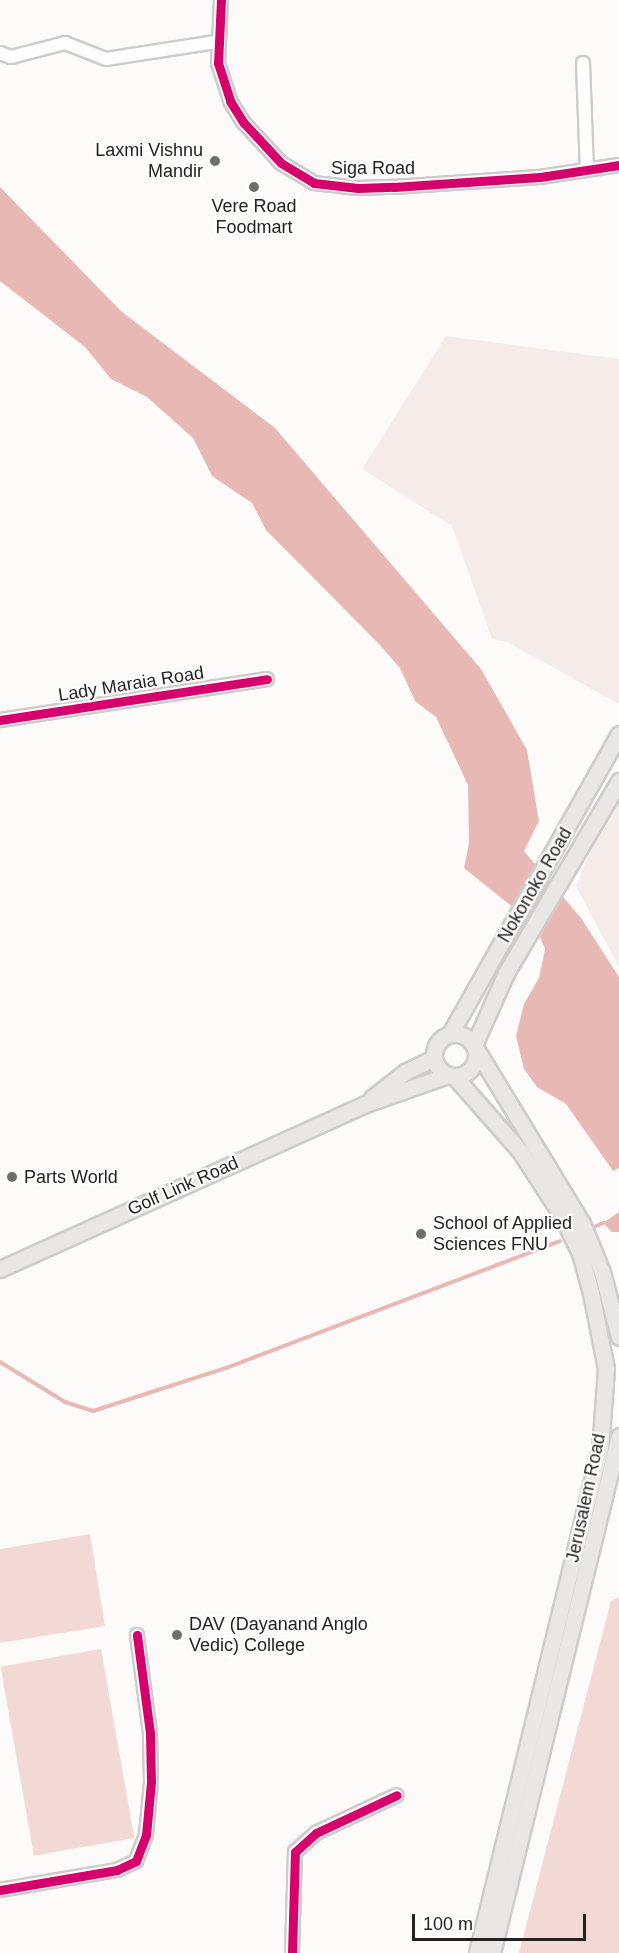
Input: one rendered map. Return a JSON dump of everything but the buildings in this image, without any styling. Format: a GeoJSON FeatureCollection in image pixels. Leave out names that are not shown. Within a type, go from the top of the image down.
{"type":"FeatureCollection","features":[{"type":"Feature","properties":{"kind":"main road","name":"Nokonoko Road"},"geometry":{"type":"LineString","coordinates":[[450,1034],[469,995],[511,927],[619,735]]}},
{"type":"Feature","properties":{"kind":"main road","name":"Nokonoko Road"},"geometry":{"type":"LineString","coordinates":[[475,1047],[492,1000],[619,781]]}},
{"type":"Feature","properties":{"kind":"main road"},"geometry":{"type":"LineString","coordinates":[[475,1047],[472,1068],[451,1076],[438,1068],[434,1058],[436,1046],[450,1034],[464,1035],[475,1047],[582,1223],[602,1272],[619,1337]]}},
{"type":"Feature","properties":{"kind":"main road","name":"Golf Link Road"},"geometry":{"type":"LineString","coordinates":[[366,1104],[405,1072],[434,1058]]}},
{"type":"Feature","properties":{"kind":"main road","name":"Golf Link Road"},"geometry":{"type":"LineString","coordinates":[[0,1269],[366,1104],[451,1076]]}},
{"type":"Feature","properties":{"kind":"main road","name":"Jerusalem Road"},"geometry":{"type":"LineString","coordinates":[[451,1076],[520,1151],[562,1216],[580,1253],[591,1293],[606,1369],[600,1448],[477,1953]]}},
{"type":"Feature","properties":{"kind":"main road","name":"Jerusalem Road"},"geometry":{"type":"LineString","coordinates":[[492,1953],[619,1437]]}},
{"type":"Feature","properties":{"kind":"street","name":"Siga Road"},"geometry":{"type":"LineString","coordinates":[[221,0],[216,42],[220,78],[244,123],[281,163],[314,183],[358,188],[394,187],[587,170],[619,165]]}},
{"type":"Feature","properties":{"kind":"street"},"geometry":{"type":"LineString","coordinates":[[0,53],[11,57],[65,43],[106,59],[216,42]]}},
{"type":"Feature","properties":{"kind":"street"},"geometry":{"type":"LineString","coordinates":[[583,63],[587,170]]}},
{"type":"Feature","properties":{"kind":"street","name":"Lady Maraia Road"},"geometry":{"type":"LineString","coordinates":[[0,720],[267,679]]}},
{"type":"Feature","properties":{"kind":"street"},"geometry":{"type":"LineString","coordinates":[[0,1890],[117,1870],[136,1861],[146,1835],[151,1782],[150,1733],[136,1635]]}},
{"type":"Feature","properties":{"kind":"street"},"geometry":{"type":"LineString","coordinates":[[292,1953],[295,1852],[316,1833],[397,1795]]}},
{"type":"Feature","properties":{"kind":"shaded area"},"geometry":{"type":"Polygon","coordinates":[[[0,187],[122,312],[275,428],[481,669],[527,750],[539,821],[524,851],[581,918],[619,977],[619,1168],[613,1171],[566,1104],[537,1087],[524,1069],[516,1036],[524,1004],[539,978],[545,949],[535,925],[464,868],[469,843],[468,785],[436,717],[415,701],[400,668],[378,643],[266,530],[252,503],[212,476],[193,438],[147,397],[111,379],[85,347],[0,281],[0,187]]]}},
{"type":"Feature","properties":{"kind":"shaded area"},"geometry":{"type":"Polygon","coordinates":[[[446,336],[619,359],[619,704],[507,642],[492,639],[452,526],[362,469],[446,336]]]}},
{"type":"Feature","properties":{"kind":"shaded area"},"geometry":{"type":"Polygon","coordinates":[[[619,783],[619,967],[576,886],[619,783]]]}},
{"type":"Feature","properties":{"kind":"shaded area"},"geometry":{"type":"Polygon","coordinates":[[[619,1212],[619,1232],[612,1232],[603,1223],[619,1212]]]}},
{"type":"Feature","properties":{"kind":"shaded area"},"geometry":{"type":"Polygon","coordinates":[[[90,1534],[105,1626],[0,1643],[0,1549],[90,1534]]]}},
{"type":"Feature","properties":{"kind":"shaded area"},"geometry":{"type":"Polygon","coordinates":[[[619,1597],[619,1953],[519,1953],[611,1601],[619,1597]]]}},
{"type":"Feature","properties":{"kind":"shaded area"},"geometry":{"type":"Polygon","coordinates":[[[101,1649],[134,1838],[34,1856],[1,1667],[101,1649]]]}},
{"type":"Feature","properties":{"kind":"waterway"},"geometry":{"type":"LineString","coordinates":[[596,1226],[603,1223]]}},
{"type":"Feature","properties":{"kind":"waterway"},"geometry":{"type":"LineString","coordinates":[[0,1362],[65,1402],[93,1411],[226,1368],[560,1241]]}},
{"type":"Feature","properties":{"kind":"cycle path"},"geometry":{"type":"LineString","coordinates":[[221,0],[218,63],[230,101],[244,123],[281,163],[314,183],[358,188],[394,187],[540,177],[619,165]]}},
{"type":"Feature","properties":{"kind":"cycle path"},"geometry":{"type":"LineString","coordinates":[[0,720],[267,679]]}},
{"type":"Feature","properties":{"kind":"cycle path"},"geometry":{"type":"LineString","coordinates":[[0,1890],[117,1870],[136,1861],[146,1835],[151,1782],[150,1733],[137,1635]]}},
{"type":"Feature","properties":{"kind":"cycle path"},"geometry":{"type":"LineString","coordinates":[[292,1953],[295,1852],[316,1833],[397,1795]]}},
{"type":"Feature","properties":{"kind":"place","name":"Laxmi Vishnu Mandir"},"geometry":{"type":"Point","coordinates":[215,161]}},
{"type":"Feature","properties":{"kind":"place","name":"Vere Road Foodmart"},"geometry":{"type":"Point","coordinates":[254,187]}},
{"type":"Feature","properties":{"kind":"place","name":"Parts World"},"geometry":{"type":"Point","coordinates":[12,1177]}},
{"type":"Feature","properties":{"kind":"place","name":"School of Applied Sciences FNU"},"geometry":{"type":"Point","coordinates":[421,1234]}},
{"type":"Feature","properties":{"kind":"place","name":"DAV (Dayanand Anglo Vedic) College"},"geometry":{"type":"Point","coordinates":[177,1635]}}]}
